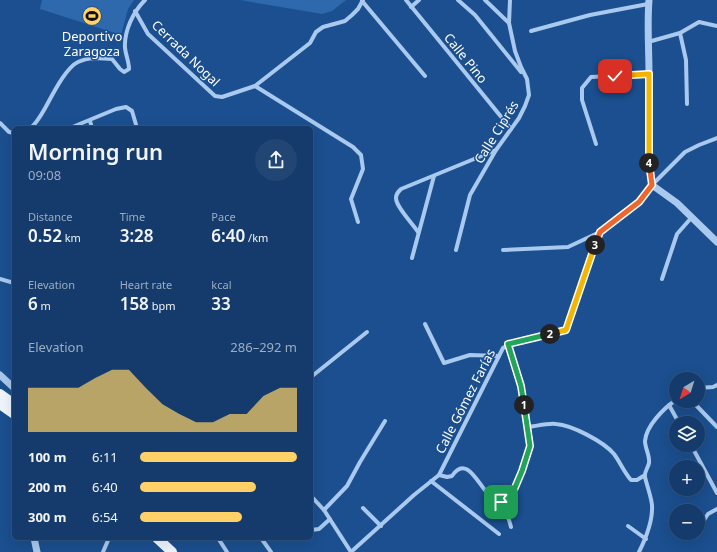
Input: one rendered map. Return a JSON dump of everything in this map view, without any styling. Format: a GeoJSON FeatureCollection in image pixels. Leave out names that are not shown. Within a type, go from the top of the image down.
{"type":"FeatureCollection","features":[{"type":"Feature","properties":{"kind":"main road"},"geometry":{"type":"LineString","coordinates":[[0,394],[12,403]]}},
{"type":"Feature","properties":{"kind":"main road"},"geometry":{"type":"LineString","coordinates":[[0,404],[12,413]]}},
{"type":"Feature","properties":{"kind":"main road"},"geometry":{"type":"LineString","coordinates":[[159,540],[172,552]]}},
{"type":"Feature","properties":{"kind":"street"},"geometry":{"type":"LineString","coordinates":[[32,126],[44,110],[65,74],[77,62],[99,58],[112,59],[124,72],[129,70],[125,47],[126,36],[136,11],[145,0]]}},
{"type":"Feature","properties":{"kind":"street"},"geometry":{"type":"LineString","coordinates":[[362,0],[425,76]]}},
{"type":"Feature","properties":{"kind":"street","name":"Cerrada Nogal"},"geometry":{"type":"LineString","coordinates":[[136,11],[148,34],[215,96],[222,97],[255,86],[310,43],[316,32],[323,27],[345,20],[352,15],[358,9],[362,0]]}},
{"type":"Feature","properties":{"kind":"street","name":"Calle Pino"},"geometry":{"type":"LineString","coordinates":[[406,0],[510,129]]}},
{"type":"Feature","properties":{"kind":"street"},"geometry":{"type":"LineString","coordinates":[[411,7],[419,0]]}},
{"type":"Feature","properties":{"kind":"street"},"geometry":{"type":"LineString","coordinates":[[458,0],[475,16],[527,79]]}},
{"type":"Feature","properties":{"kind":"street"},"geometry":{"type":"LineString","coordinates":[[485,0],[510,23]]}},
{"type":"Feature","properties":{"kind":"street","name":"Calle Ciprés"},"geometry":{"type":"LineString","coordinates":[[456,250],[470,195],[496,150],[525,106],[529,95],[527,79],[520,67],[515,51],[510,23],[510,0]]}},
{"type":"Feature","properties":{"kind":"street"},"geometry":{"type":"LineString","coordinates":[[531,31],[590,15],[649,2],[649,162],[652,185],[692,216],[717,242]]}},
{"type":"Feature","properties":{"kind":"street"},"geometry":{"type":"LineString","coordinates":[[648,42],[680,33],[699,22],[717,26]]}},
{"type":"Feature","properties":{"kind":"street"},"geometry":{"type":"LineString","coordinates":[[680,33],[686,60],[687,104]]}},
{"type":"Feature","properties":{"kind":"street"},"geometry":{"type":"LineString","coordinates":[[596,144],[582,100],[582,88],[591,77],[649,74]]}},
{"type":"Feature","properties":{"kind":"street"},"geometry":{"type":"LineString","coordinates":[[255,86],[353,147],[361,156],[363,169],[351,199],[358,222]]}},
{"type":"Feature","properties":{"kind":"street"},"geometry":{"type":"LineString","coordinates":[[76,126],[116,109],[126,107],[132,111],[136,126]]}},
{"type":"Feature","properties":{"kind":"street"},"geometry":{"type":"LineString","coordinates":[[90,121],[91,126]]}},
{"type":"Feature","properties":{"kind":"street"},"geometry":{"type":"LineString","coordinates":[[0,123],[9,132],[12,133]]}},
{"type":"Feature","properties":{"kind":"street"},"geometry":{"type":"LineString","coordinates":[[503,250],[568,247],[600,232],[639,202],[652,185],[685,152],[699,144],[717,138]]}},
{"type":"Feature","properties":{"kind":"street"},"geometry":{"type":"LineString","coordinates":[[418,232],[396,199],[397,194],[401,189],[496,150]]}},
{"type":"Feature","properties":{"kind":"street"},"geometry":{"type":"LineString","coordinates":[[412,258],[434,176]]}},
{"type":"Feature","properties":{"kind":"street"},"geometry":{"type":"LineString","coordinates":[[662,279],[678,234],[692,216]]}},
{"type":"Feature","properties":{"kind":"street","name":"Calle Gómez Farías"},"geometry":{"type":"LineString","coordinates":[[351,552],[439,475],[503,348],[508,344],[566,330],[600,232]]}},
{"type":"Feature","properties":{"kind":"street"},"geometry":{"type":"LineString","coordinates":[[0,279],[12,282]]}},
{"type":"Feature","properties":{"kind":"street"},"geometry":{"type":"LineString","coordinates":[[425,324],[444,363],[470,354],[498,356]]}},
{"type":"Feature","properties":{"kind":"street"},"geometry":{"type":"LineString","coordinates":[[313,375],[367,332]]}},
{"type":"Feature","properties":{"kind":"street"},"geometry":{"type":"LineString","coordinates":[[439,475],[446,477],[452,476],[455,471],[461,468],[468,469],[497,502],[501,502],[511,497],[522,471],[530,446],[521,386],[508,344]]}},
{"type":"Feature","properties":{"kind":"street"},"geometry":{"type":"LineString","coordinates":[[0,375],[12,384]]}},
{"type":"Feature","properties":{"kind":"street"},"geometry":{"type":"LineString","coordinates":[[705,388],[717,385]]}},
{"type":"Feature","properties":{"kind":"street"},"geometry":{"type":"LineString","coordinates":[[639,552],[646,539],[652,505],[645,475],[649,462],[645,441],[649,429],[669,405]]}},
{"type":"Feature","properties":{"kind":"street"},"geometry":{"type":"LineString","coordinates":[[699,408],[717,426]]}},
{"type":"Feature","properties":{"kind":"street"},"geometry":{"type":"LineString","coordinates":[[324,510],[347,486],[385,421]]}},
{"type":"Feature","properties":{"kind":"street"},"geometry":{"type":"LineString","coordinates":[[528,427],[556,424],[573,427],[605,446],[612,452],[624,469],[626,475],[631,480],[637,480],[645,475]]}},
{"type":"Feature","properties":{"kind":"street"},"geometry":{"type":"LineString","coordinates":[[695,452],[717,493]]}},
{"type":"Feature","properties":{"kind":"street"},"geometry":{"type":"LineString","coordinates":[[431,481],[499,534]]}},
{"type":"Feature","properties":{"kind":"street"},"geometry":{"type":"LineString","coordinates":[[313,498],[324,510],[351,552]]}},
{"type":"Feature","properties":{"kind":"street"},"geometry":{"type":"LineString","coordinates":[[501,502],[509,520],[510,527]]}},
{"type":"Feature","properties":{"kind":"street"},"geometry":{"type":"LineString","coordinates":[[363,508],[381,526]]}},
{"type":"Feature","properties":{"kind":"street"},"geometry":{"type":"LineString","coordinates":[[705,518],[708,514],[717,508]]}},
{"type":"Feature","properties":{"kind":"street"},"geometry":{"type":"LineString","coordinates":[[313,530],[319,529],[330,519]]}},
{"type":"Feature","properties":{"kind":"street"},"geometry":{"type":"LineString","coordinates":[[628,526],[646,539]]}},
{"type":"Feature","properties":{"kind":"street"},"geometry":{"type":"LineString","coordinates":[[34,540],[37,552]]}},
{"type":"Feature","properties":{"kind":"street"},"geometry":{"type":"LineString","coordinates":[[103,552],[108,540]]}},
{"type":"Feature","properties":{"kind":"street"},"geometry":{"type":"LineString","coordinates":[[219,540],[227,552]]}},
{"type":"Feature","properties":{"kind":"street"},"geometry":{"type":"LineString","coordinates":[[262,540],[271,552]]}},
{"type":"Feature","properties":{"kind":"shaded area","name":"Deportivo Zaragoza"},"geometry":{"type":"Polygon","coordinates":[[[42,0],[134,0],[128,9],[121,35],[40,9],[42,0]]]}},
{"type":"Feature","properties":{"kind":"shaded area"},"geometry":{"type":"Polygon","coordinates":[[[240,0],[346,0],[332,11],[322,14],[240,0]]]}},
{"type":"Feature","properties":{"kind":"place","name":"Deportivo Zaragoza"},"geometry":{"type":"Point","coordinates":[92,16]}},
{"type":"Feature","properties":{"kind":"route"},"geometry":{"type":"LineString","coordinates":[[501,502],[511,497],[522,471],[530,446],[521,386],[508,344],[566,330],[600,232],[639,202],[652,185],[649,162],[649,74],[615,76]]}}]}
